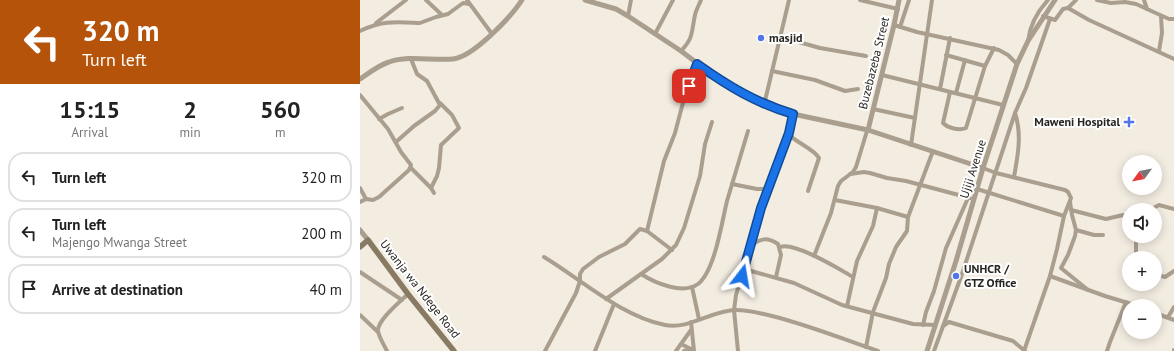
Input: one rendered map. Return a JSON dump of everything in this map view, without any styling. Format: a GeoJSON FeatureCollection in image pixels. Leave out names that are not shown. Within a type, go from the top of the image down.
{"type":"FeatureCollection","features":[{"type":"Feature","properties":{"kind":"main road"},"geometry":{"type":"LineString","coordinates":[[360,247],[368,240]]}},
{"type":"Feature","properties":{"kind":"main road","name":"Uwanja wa Ndege Road"},"geometry":{"type":"LineString","coordinates":[[368,240],[408,294],[454,351]]}},
{"type":"Feature","properties":{"kind":"street"},"geometry":{"type":"LineString","coordinates":[[374,25],[406,0]]}},
{"type":"Feature","properties":{"kind":"street"},"geometry":{"type":"LineString","coordinates":[[426,0],[442,16]]}},
{"type":"Feature","properties":{"kind":"street"},"geometry":{"type":"LineString","coordinates":[[469,4],[473,0]]}},
{"type":"Feature","properties":{"kind":"street"},"geometry":{"type":"LineString","coordinates":[[360,79],[390,61],[411,59],[454,59],[464,55],[476,48],[492,34],[522,0]]}},
{"type":"Feature","properties":{"kind":"street"},"geometry":{"type":"LineString","coordinates":[[585,0],[602,2],[628,16],[680,51],[726,85],[764,105],[793,114],[867,131],[933,151],[996,173],[1065,190],[1070,195],[1071,210],[1076,230],[1072,246],[1061,268],[1088,290]]}},
{"type":"Feature","properties":{"kind":"street"},"geometry":{"type":"LineString","coordinates":[[628,16],[631,0]]}},
{"type":"Feature","properties":{"kind":"street"},"geometry":{"type":"LineString","coordinates":[[655,34],[673,0]]}},
{"type":"Feature","properties":{"kind":"street"},"geometry":{"type":"LineString","coordinates":[[680,51],[687,45],[692,34],[695,14],[701,0]]}},
{"type":"Feature","properties":{"kind":"street"},"geometry":{"type":"LineString","coordinates":[[764,105],[789,0]]}},
{"type":"Feature","properties":{"kind":"street"},"geometry":{"type":"LineString","coordinates":[[862,0],[898,9]]}},
{"type":"Feature","properties":{"kind":"street","name":"Buzebazeba Street"},"geometry":{"type":"LineString","coordinates":[[867,131],[897,26],[899,0]]}},
{"type":"Feature","properties":{"kind":"street"},"geometry":{"type":"LineString","coordinates":[[909,0],[897,26],[994,48],[1004,52],[1017,64]]}},
{"type":"Feature","properties":{"kind":"street"},"geometry":{"type":"LineString","coordinates":[[911,145],[932,0]]}},
{"type":"Feature","properties":{"kind":"street"},"geometry":{"type":"LineString","coordinates":[[1028,41],[1032,23],[1039,10],[1048,0]]}},
{"type":"Feature","properties":{"kind":"street","name":"Ujiji Avenue"},"geometry":{"type":"LineString","coordinates":[[927,351],[971,199],[977,189],[1017,64],[1028,41],[1055,0]]}},
{"type":"Feature","properties":{"kind":"street"},"geometry":{"type":"LineString","coordinates":[[1044,16],[1056,20],[1062,10],[1068,8],[1076,0]]}},
{"type":"Feature","properties":{"kind":"street"},"geometry":{"type":"LineString","coordinates":[[1097,0],[1111,3],[1132,3],[1174,20]]}},
{"type":"Feature","properties":{"kind":"street"},"geometry":{"type":"LineString","coordinates":[[1144,0],[1148,9]]}},
{"type":"Feature","properties":{"kind":"street"},"geometry":{"type":"LineString","coordinates":[[360,31],[374,25],[388,22],[420,23],[448,14],[463,3],[469,4],[492,34]]}},
{"type":"Feature","properties":{"kind":"street"},"geometry":{"type":"LineString","coordinates":[[1068,8],[1089,20],[1174,59]]}},
{"type":"Feature","properties":{"kind":"street"},"geometry":{"type":"LineString","coordinates":[[1159,51],[1162,32],[1161,16]]}},
{"type":"Feature","properties":{"kind":"street"},"geometry":{"type":"LineString","coordinates":[[934,351],[990,192],[1015,113],[1026,88],[1050,19]]}},
{"type":"Feature","properties":{"kind":"street"},"geometry":{"type":"LineString","coordinates":[[781,37],[820,48],[866,56]]}},
{"type":"Feature","properties":{"kind":"street"},"geometry":{"type":"LineString","coordinates":[[940,89],[950,38]]}},
{"type":"Feature","properties":{"kind":"street"},"geometry":{"type":"LineString","coordinates":[[950,92],[942,121],[944,125],[950,127],[962,129],[966,128],[985,66],[994,48]]}},
{"type":"Feature","properties":{"kind":"street"},"geometry":{"type":"LineString","coordinates":[[946,55],[985,66]]}},
{"type":"Feature","properties":{"kind":"street"},"geometry":{"type":"LineString","coordinates":[[411,59],[417,74],[427,82],[440,103],[452,116],[460,128],[441,145],[439,168],[431,188]]}},
{"type":"Feature","properties":{"kind":"street"},"geometry":{"type":"LineString","coordinates":[[956,93],[965,60]]}},
{"type":"Feature","properties":{"kind":"street"},"geometry":{"type":"LineString","coordinates":[[647,230],[664,161],[675,133],[685,95],[697,64]]}},
{"type":"Feature","properties":{"kind":"street"},"geometry":{"type":"LineString","coordinates":[[772,71],[815,80],[845,91],[858,89]]}},
{"type":"Feature","properties":{"kind":"street"},"geometry":{"type":"LineString","coordinates":[[882,75],[1003,105]]}},
{"type":"Feature","properties":{"kind":"street"},"geometry":{"type":"LineString","coordinates":[[360,95],[380,119],[411,165],[411,168],[434,193]]}},
{"type":"Feature","properties":{"kind":"street"},"geometry":{"type":"LineString","coordinates":[[440,103],[447,102]]}},
{"type":"Feature","properties":{"kind":"street"},"geometry":{"type":"LineString","coordinates":[[396,142],[414,126],[435,111],[439,107],[440,103]]}},
{"type":"Feature","properties":{"kind":"street"},"geometry":{"type":"LineString","coordinates":[[380,119],[402,108]]}},
{"type":"Feature","properties":{"kind":"street"},"geometry":{"type":"LineString","coordinates":[[873,109],[915,118]]}},
{"type":"Feature","properties":{"kind":"street"},"geometry":{"type":"LineString","coordinates":[[1014,177],[1019,144],[1018,125],[1015,113]]}},
{"type":"Feature","properties":{"kind":"street"},"geometry":{"type":"LineString","coordinates":[[738,351],[734,310],[736,295],[761,208],[788,134],[793,114]]}},
{"type":"Feature","properties":{"kind":"street"},"geometry":{"type":"LineString","coordinates":[[606,299],[662,259],[672,250],[680,238],[700,176],[705,144],[712,122]]}},
{"type":"Feature","properties":{"kind":"street"},"geometry":{"type":"LineString","coordinates":[[641,274],[656,284],[678,288],[692,287],[702,280],[713,259],[732,184],[748,131]]}},
{"type":"Feature","properties":{"kind":"street"},"geometry":{"type":"LineString","coordinates":[[814,256],[824,234],[838,186],[841,181],[856,167],[867,131]]}},
{"type":"Feature","properties":{"kind":"street"},"geometry":{"type":"LineString","coordinates":[[788,134],[815,153],[819,158],[808,191]]}},
{"type":"Feature","properties":{"kind":"street"},"geometry":{"type":"LineString","coordinates":[[866,347],[873,312],[886,278],[889,264],[896,247],[907,231],[908,217],[933,151]]}},
{"type":"Feature","properties":{"kind":"street"},"geometry":{"type":"LineString","coordinates":[[360,202],[366,199],[373,200],[385,193],[411,168]]}},
{"type":"Feature","properties":{"kind":"street"},"geometry":{"type":"LineString","coordinates":[[850,174],[864,172],[971,199],[946,248],[923,325]]}},
{"type":"Feature","properties":{"kind":"street"},"geometry":{"type":"LineString","coordinates":[[732,184],[757,189],[769,189]]}},
{"type":"Feature","properties":{"kind":"street"},"geometry":{"type":"LineString","coordinates":[[360,188],[366,199]]}},
{"type":"Feature","properties":{"kind":"street"},"geometry":{"type":"LineString","coordinates":[[977,189],[1064,216]]}},
{"type":"Feature","properties":{"kind":"street"},"geometry":{"type":"LineString","coordinates":[[835,200],[877,208],[908,217]]}},
{"type":"Feature","properties":{"kind":"street"},"geometry":{"type":"LineString","coordinates":[[943,326],[949,322],[994,334],[1012,341],[1024,351],[1050,276],[1064,216],[1070,202]]}},
{"type":"Feature","properties":{"kind":"street"},"geometry":{"type":"LineString","coordinates":[[1162,206],[1174,209]]}},
{"type":"Feature","properties":{"kind":"street"},"geometry":{"type":"LineString","coordinates":[[847,306],[857,261],[873,226],[877,208]]}},
{"type":"Feature","properties":{"kind":"street"},"geometry":{"type":"LineString","coordinates":[[1071,210],[1106,219],[1122,216]]}},
{"type":"Feature","properties":{"kind":"street"},"geometry":{"type":"LineString","coordinates":[[545,351],[560,325],[580,281],[580,274],[587,265],[625,244],[640,229],[647,230],[672,250]]}},
{"type":"Feature","properties":{"kind":"street"},"geometry":{"type":"LineString","coordinates":[[360,230],[368,240]]}},
{"type":"Feature","properties":{"kind":"street"},"geometry":{"type":"LineString","coordinates":[[1076,230],[1094,235],[1103,235]]}},
{"type":"Feature","properties":{"kind":"street"},"geometry":{"type":"LineString","coordinates":[[750,247],[758,240],[764,239],[774,241],[780,247],[780,263],[776,277]]}},
{"type":"Feature","properties":{"kind":"street"},"geometry":{"type":"LineString","coordinates":[[780,247],[786,246],[814,256],[853,277]]}},
{"type":"Feature","properties":{"kind":"street"},"geometry":{"type":"LineString","coordinates":[[544,257],[614,304],[654,322],[667,326],[679,326],[734,310],[756,313],[795,322],[878,351]]}},
{"type":"Feature","properties":{"kind":"street"},"geometry":{"type":"LineString","coordinates":[[744,269],[776,277],[807,288],[847,306],[901,321],[923,325],[935,325]]}},
{"type":"Feature","properties":{"kind":"street"},"geometry":{"type":"LineString","coordinates":[[1162,276],[1165,277],[1174,271]]}},
{"type":"Feature","properties":{"kind":"street"},"geometry":{"type":"LineString","coordinates":[[360,272],[402,300]]}},
{"type":"Feature","properties":{"kind":"street"},"geometry":{"type":"LineString","coordinates":[[1050,276],[1122,301]]}},
{"type":"Feature","properties":{"kind":"street"},"geometry":{"type":"LineString","coordinates":[[692,287],[699,319]]}},
{"type":"Feature","properties":{"kind":"street"},"geometry":{"type":"LineString","coordinates":[[378,332],[380,323],[408,294]]}},
{"type":"Feature","properties":{"kind":"street"},"geometry":{"type":"LineString","coordinates":[[595,351],[614,304]]}},
{"type":"Feature","properties":{"kind":"street"},"geometry":{"type":"LineString","coordinates":[[1168,317],[1174,307]]}},
{"type":"Feature","properties":{"kind":"street"},"geometry":{"type":"LineString","coordinates":[[1108,351],[1122,312]]}},
{"type":"Feature","properties":{"kind":"street"},"geometry":{"type":"LineString","coordinates":[[360,315],[378,332],[387,351]]}},
{"type":"Feature","properties":{"kind":"street"},"geometry":{"type":"LineString","coordinates":[[1162,315],[1174,320]]}},
{"type":"Feature","properties":{"kind":"street"},"geometry":{"type":"LineString","coordinates":[[690,322],[693,350]]}},
{"type":"Feature","properties":{"kind":"street"},"geometry":{"type":"LineString","coordinates":[[676,351],[691,330]]}},
{"type":"Feature","properties":{"kind":"street"},"geometry":{"type":"LineString","coordinates":[[681,344],[693,350]]}},
{"type":"Feature","properties":{"kind":"street"},"geometry":{"type":"LineString","coordinates":[[684,351],[693,350]]}},
{"type":"Feature","properties":{"kind":"place","name":"masjid"},"geometry":{"type":"Point","coordinates":[761,38]}},
{"type":"Feature","properties":{"kind":"place","name":"Maweni Hospital"},"geometry":{"type":"Point","coordinates":[1129,122]}},
{"type":"Feature","properties":{"kind":"place","name":"UNHCR / GTZ Office"},"geometry":{"type":"Point","coordinates":[956,276]}},
{"type":"Feature","properties":{"kind":"route"},"geometry":{"type":"LineString","coordinates":[[689,86],[697,64],[726,85],[764,105],[793,114],[789,133],[761,208],[742,276]]}}]}
